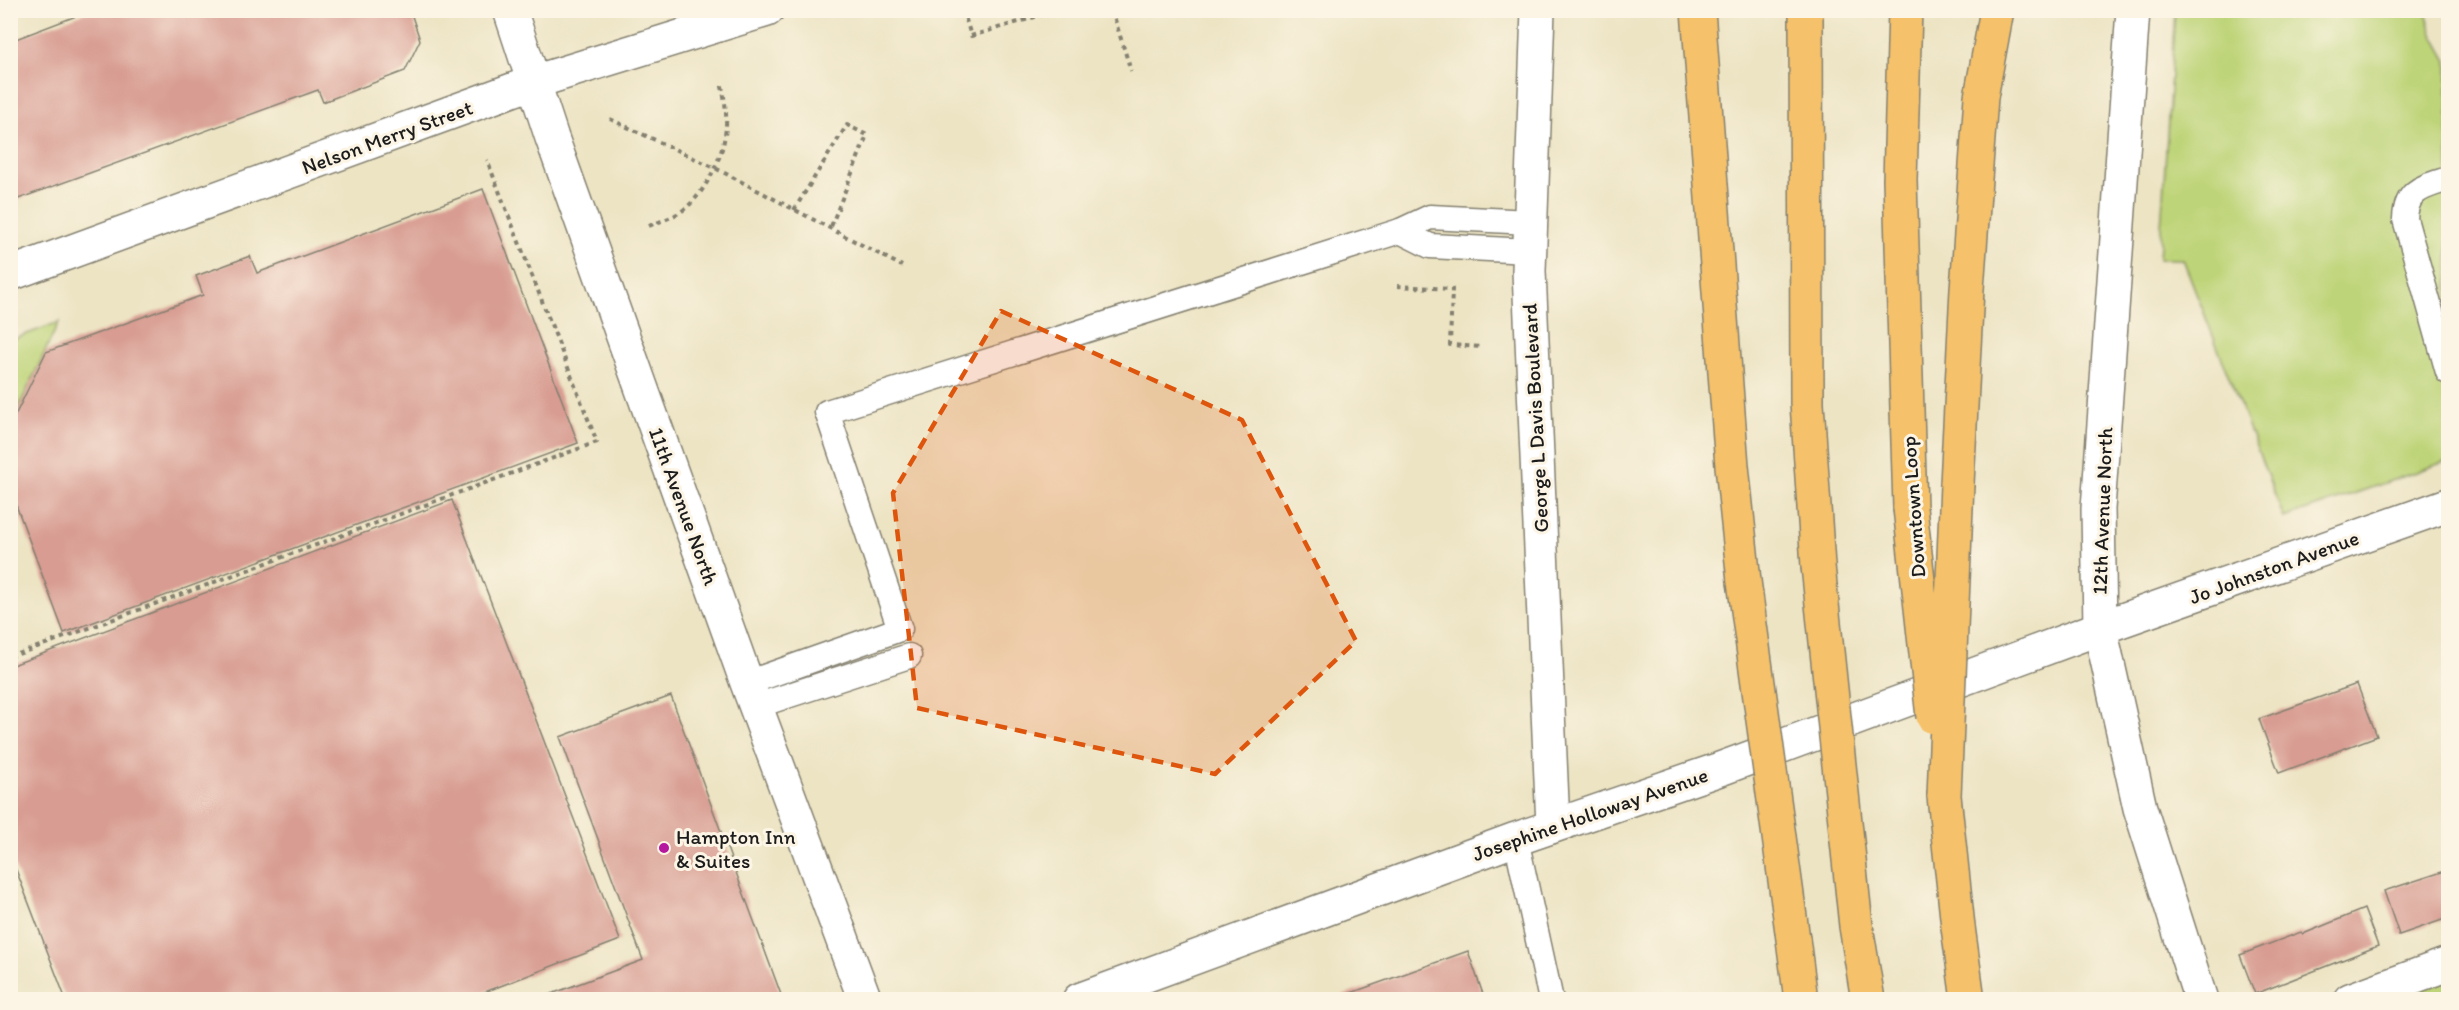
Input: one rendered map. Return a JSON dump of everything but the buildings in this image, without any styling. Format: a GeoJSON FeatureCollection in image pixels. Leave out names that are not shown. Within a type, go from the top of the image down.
{"type":"FeatureCollection","features":[{"type":"Feature","properties":{"kind":"highway"},"geometry":{"type":"LineString","coordinates":[[1698,10],[1732,466],[1744,581],[1801,999]]}},
{"type":"Feature","properties":{"kind":"highway"},"geometry":{"type":"LineString","coordinates":[[1806,10],[1807,403],[1818,566],[1856,926],[1868,999]]}},
{"type":"Feature","properties":{"kind":"highway","name":"Downtown Loop"},"geometry":{"type":"LineString","coordinates":[[1905,10],[1900,180],[1910,508],[1927,676],[1944,795],[1968,999]]}},
{"type":"Feature","properties":{"kind":"highway"},"geometry":{"type":"LineString","coordinates":[[1944,795],[1966,289],[1981,98],[1997,10]]}},
{"type":"Feature","properties":{"kind":"street","name":"11th Avenue North"},"geometry":{"type":"LineString","coordinates":[[510,10],[752,694],[865,999]]}},
{"type":"Feature","properties":{"kind":"street","name":"Nelson Merry Street"},"geometry":{"type":"LineString","coordinates":[[10,274],[534,82],[767,10]]}},
{"type":"Feature","properties":{"kind":"street","name":"George L Davis Boulevard"},"geometry":{"type":"LineString","coordinates":[[1538,10],[1529,237],[1554,826]]}},
{"type":"Feature","properties":{"kind":"street","name":"12th Avenue North"},"geometry":{"type":"LineString","coordinates":[[2133,10],[2098,509],[2100,628],[2140,808],[2201,999]]}},
{"type":"Feature","properties":{"kind":"street","name":"Jo Johnston Avenue"},"geometry":{"type":"LineString","coordinates":[[2100,628],[2448,505]]}},
{"type":"Feature","properties":{"kind":"street","name":"Josephine Holloway Avenue"},"geometry":{"type":"LineString","coordinates":[[1079,999],[1516,839],[1720,769],[2100,628]]}},
{"type":"Feature","properties":{"kind":"street"},"geometry":{"type":"LineString","coordinates":[[2350,999],[2448,964]]}},
{"type":"Feature","properties":{"kind":"lane"},"geometry":{"type":"LineString","coordinates":[[2448,179],[2421,188],[2410,197],[2405,208],[2404,219],[2448,372]]}},
{"type":"Feature","properties":{"kind":"lane"},"geometry":{"type":"LineString","coordinates":[[752,694],[900,629],[827,412],[1400,231],[1430,217],[1529,237]]}},
{"type":"Feature","properties":{"kind":"lane"},"geometry":{"type":"LineString","coordinates":[[752,694],[909,656]]}},
{"type":"Feature","properties":{"kind":"lane"},"geometry":{"type":"LineString","coordinates":[[1516,839],[1551,999]]}},
{"type":"Feature","properties":{"kind":"path"},"geometry":{"type":"LineString","coordinates":[[577,14],[587,10]]}},
{"type":"Feature","properties":{"kind":"path"},"geometry":{"type":"LineString","coordinates":[[963,10],[971,36],[1059,10]]}},
{"type":"Feature","properties":{"kind":"path"},"geometry":{"type":"LineString","coordinates":[[1112,10],[1131,71]]}},
{"type":"Feature","properties":{"kind":"path"},"geometry":{"type":"LineString","coordinates":[[649,226],[682,211],[694,201],[715,168],[724,147],[727,129],[726,103],[721,82]]}},
{"type":"Feature","properties":{"kind":"path"},"geometry":{"type":"LineString","coordinates":[[610,119],[715,168],[902,266]]}},
{"type":"Feature","properties":{"kind":"path"},"geometry":{"type":"LineString","coordinates":[[794,210],[847,125],[867,135],[830,229]]}},
{"type":"Feature","properties":{"kind":"path"},"geometry":{"type":"LineString","coordinates":[[10,657],[597,442],[487,160]]}},
{"type":"Feature","properties":{"kind":"path"},"geometry":{"type":"LineString","coordinates":[[1397,286],[1452,289],[1449,345],[1482,347]]}},
{"type":"Feature","properties":{"kind":"highlighted area"},"geometry":{"type":"Polygon","coordinates":[[[1001,311],[1242,420],[1356,641],[1215,774],[917,708],[893,493],[1001,311]]]}},
{"type":"Feature","properties":{"kind":"green space"},"geometry":{"type":"Polygon","coordinates":[[[2175,11],[2425,11],[2433,34],[2448,61],[2448,461],[2284,518],[2183,259],[2159,259],[2175,11]]]}},
{"type":"Feature","properties":{"kind":"green space"},"geometry":{"type":"Polygon","coordinates":[[[59,322],[11,423],[11,340],[59,322]]]}},
{"type":"Feature","properties":{"kind":"green space"},"geometry":{"type":"Polygon","coordinates":[[[2448,977],[2448,999],[2383,999],[2448,977]]]}},
{"type":"Feature","properties":{"kind":"place","name":"Hampton Inn & Suites"},"geometry":{"type":"Point","coordinates":[664,848]}}]}
